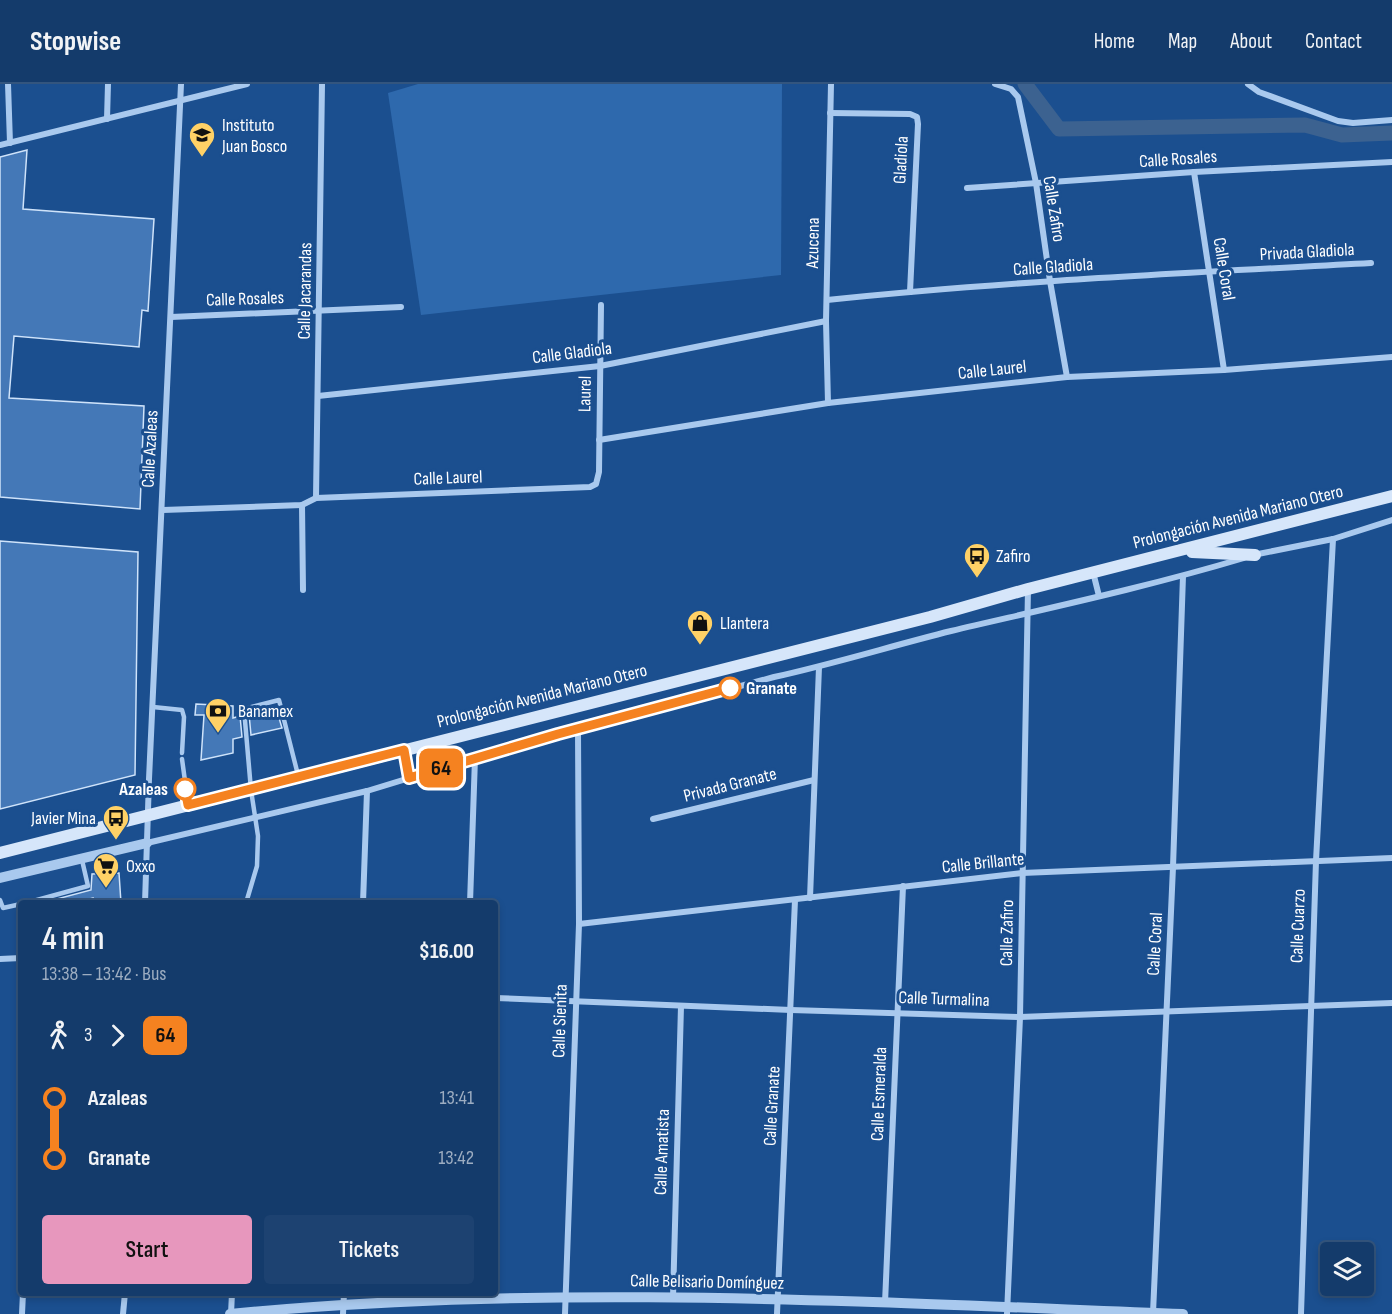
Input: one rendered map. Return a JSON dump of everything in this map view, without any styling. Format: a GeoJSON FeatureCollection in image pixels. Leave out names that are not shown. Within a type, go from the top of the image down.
{"type":"FeatureCollection","features":[{"type":"Feature","properties":{"kind":"main road","name":"Prolongación Avenida Mariano Otero"},"geometry":{"type":"LineString","coordinates":[[0,854],[930,617],[1028,589],[1392,495]]}},
{"type":"Feature","properties":{"kind":"main road"},"geometry":{"type":"LineString","coordinates":[[1181,551],[1255,555]]}},
{"type":"Feature","properties":{"kind":"street"},"geometry":{"type":"LineString","coordinates":[[8,84],[10,143]]}},
{"type":"Feature","properties":{"kind":"street"},"geometry":{"type":"LineString","coordinates":[[107,119],[108,84]]}},
{"type":"Feature","properties":{"kind":"street","name":"Calle Azaleas"},"geometry":{"type":"LineString","coordinates":[[146,900],[181,84]]}},
{"type":"Feature","properties":{"kind":"street"},"geometry":{"type":"LineString","coordinates":[[0,145],[247,84]]}},
{"type":"Feature","properties":{"kind":"street","name":"Calle Jacarandas"},"geometry":{"type":"LineString","coordinates":[[316,498],[322,84]]}},
{"type":"Feature","properties":{"kind":"street","name":"Azucena"},"geometry":{"type":"LineString","coordinates":[[828,403],[826,321],[831,84]]}},
{"type":"Feature","properties":{"kind":"street","name":"Calle Zafiro"},"geometry":{"type":"LineString","coordinates":[[995,84],[1007,87],[1018,97],[1036,183],[1067,377]]}},
{"type":"Feature","properties":{"kind":"street"},"geometry":{"type":"LineString","coordinates":[[1248,84],[1259,92],[1338,121],[1353,123],[1392,120]]}},
{"type":"Feature","properties":{"kind":"street","name":"Gladiola"},"geometry":{"type":"LineString","coordinates":[[830,114],[910,114],[917,117],[910,292]]}},
{"type":"Feature","properties":{"kind":"street","name":"Calle Rosales"},"geometry":{"type":"LineString","coordinates":[[967,188],[1194,172],[1392,162]]}},
{"type":"Feature","properties":{"kind":"street","name":"Calle Coral"},"geometry":{"type":"LineString","coordinates":[[1194,172],[1224,370]]}},
{"type":"Feature","properties":{"kind":"street","name":"Privada Gladiola"},"geometry":{"type":"LineString","coordinates":[[1209,272],[1371,263]]}},
{"type":"Feature","properties":{"kind":"street","name":"Calle Gladiola"},"geometry":{"type":"LineString","coordinates":[[827,300],[1050,281],[1209,272]]}},
{"type":"Feature","properties":{"kind":"street","name":"Laurel"},"geometry":{"type":"LineString","coordinates":[[596,484],[599,472],[601,305]]}},
{"type":"Feature","properties":{"kind":"street","name":"Calle Rosales"},"geometry":{"type":"LineString","coordinates":[[171,317],[401,308]]}},
{"type":"Feature","properties":{"kind":"street","name":"Calle Gladiola"},"geometry":{"type":"LineString","coordinates":[[318,396],[600,366],[826,321]]}},
{"type":"Feature","properties":{"kind":"street","name":"Calle Laurel"},"geometry":{"type":"LineString","coordinates":[[599,440],[828,403],[1067,377],[1224,370],[1392,357]]}},
{"type":"Feature","properties":{"kind":"street","name":"Calle Laurel"},"geometry":{"type":"LineString","coordinates":[[163,510],[302,505],[316,498],[583,488],[596,484]]}},
{"type":"Feature","properties":{"kind":"street"},"geometry":{"type":"LineString","coordinates":[[302,505],[303,590]]}},
{"type":"Feature","properties":{"kind":"street"},"geometry":{"type":"LineString","coordinates":[[0,878],[367,791],[578,729],[774,677],[934,635],[1184,576],[1255,555],[1334,538],[1392,520]]}},
{"type":"Feature","properties":{"kind":"street","name":"Calle Cuarzo"},"geometry":{"type":"LineString","coordinates":[[1301,1314],[1316,861],[1334,538]]}},
{"type":"Feature","properties":{"kind":"street"},"geometry":{"type":"LineString","coordinates":[[1093,572],[1099,596]]}},
{"type":"Feature","properties":{"kind":"street","name":"Calle Coral"},"geometry":{"type":"LineString","coordinates":[[1153,1313],[1184,576]]}},
{"type":"Feature","properties":{"kind":"street","name":"Calle Zafiro"},"geometry":{"type":"LineString","coordinates":[[1008,1311],[1020,1017],[1028,589]]}},
{"type":"Feature","properties":{"kind":"street"},"geometry":{"type":"LineString","coordinates":[[810,898],[819,667]]}},
{"type":"Feature","properties":{"kind":"street","name":"Calle Sienita"},"geometry":{"type":"LineString","coordinates":[[565,1314],[579,924],[578,729]]}},
{"type":"Feature","properties":{"kind":"street"},"geometry":{"type":"LineString","coordinates":[[404,750],[409,778]]}},
{"type":"Feature","properties":{"kind":"street"},"geometry":{"type":"LineString","coordinates":[[470,900],[475,758]]}},
{"type":"Feature","properties":{"kind":"street","name":"Privada Granate"},"geometry":{"type":"LineString","coordinates":[[653,819],[814,780]]}},
{"type":"Feature","properties":{"kind":"street"},"geometry":{"type":"LineString","coordinates":[[363,900],[367,791]]}},
{"type":"Feature","properties":{"kind":"street","name":"Calle Brillante"},"geometry":{"type":"LineString","coordinates":[[579,924],[1022,873],[1392,858]]}},
{"type":"Feature","properties":{"kind":"street","name":"Calle Esmeralda"},"geometry":{"type":"LineString","coordinates":[[885,1304],[903,886]]}},
{"type":"Feature","properties":{"kind":"street","name":"Calle Granate"},"geometry":{"type":"LineString","coordinates":[[777,1314],[795,900]]}},
{"type":"Feature","properties":{"kind":"street"},"geometry":{"type":"LineString","coordinates":[[0,959],[18,958]]}},
{"type":"Feature","properties":{"kind":"street","name":"Calle Turmalina"},"geometry":{"type":"LineString","coordinates":[[498,998],[1020,1017],[1392,1003]]}},
{"type":"Feature","properties":{"kind":"street","name":"Calle Amatista"},"geometry":{"type":"LineString","coordinates":[[673,1298],[681,1006]]}},
{"type":"Feature","properties":{"kind":"street"},"geometry":{"type":"LineString","coordinates":[[22,1314],[23,1296]]}},
{"type":"Feature","properties":{"kind":"street"},"geometry":{"type":"LineString","coordinates":[[123,1314],[125,1296]]}},
{"type":"Feature","properties":{"kind":"street"},"geometry":{"type":"LineString","coordinates":[[230,1314],[232,1296]]}},
{"type":"Feature","properties":{"kind":"street","name":"Calle Belisario Domínguez"},"geometry":{"type":"LineString","coordinates":[[230,1314],[453,1297],[566,1297],[777,1300],[1008,1311],[1183,1314]]}},
{"type":"Feature","properties":{"kind":"lane"},"geometry":{"type":"LineString","coordinates":[[247,900],[257,866],[258,836],[254,819],[244,709],[279,700],[299,778]]}},
{"type":"Feature","properties":{"kind":"lane"},"geometry":{"type":"LineString","coordinates":[[153,707],[182,710],[184,717],[182,753]]}},
{"type":"Feature","properties":{"kind":"lane"},"geometry":{"type":"LineString","coordinates":[[182,759],[188,805]]}},
{"type":"Feature","properties":{"kind":"lane"},"geometry":{"type":"LineString","coordinates":[[37,900],[88,886],[82,860]]}},
{"type":"Feature","properties":{"kind":"lane"},"geometry":{"type":"LineString","coordinates":[[0,900],[3,909],[18,905]]}},
{"type":"Feature","properties":{"kind":"shaded area"},"geometry":{"type":"Polygon","coordinates":[[[418,84],[782,84],[781,275],[421,315],[388,93],[418,84]]]}},
{"type":"Feature","properties":{"kind":"building"},"geometry":{"type":"Polygon","coordinates":[[[27,150],[23,209],[154,219],[148,311],[142,310],[139,347],[14,336],[9,398],[144,406],[140,509],[0,497],[0,157],[27,150]]]}},
{"type":"Feature","properties":{"kind":"building"},"geometry":{"type":"Polygon","coordinates":[[[0,541],[138,552],[135,775],[0,809],[0,541]]]}},
{"type":"Feature","properties":{"kind":"building","name":"Banamex"},"geometry":{"type":"Polygon","coordinates":[[[196,704],[233,706],[233,718],[240,716],[242,737],[233,739],[233,753],[201,760],[204,715],[195,715],[196,704]]]}},
{"type":"Feature","properties":{"kind":"building"},"geometry":{"type":"Polygon","coordinates":[[[276,708],[282,728],[251,735],[249,714],[276,708]]]}},
{"type":"Feature","properties":{"kind":"building","name":"Oxxo"},"geometry":{"type":"Polygon","coordinates":[[[119,873],[121,900],[93,900],[93,898],[53,900],[91,890],[92,874],[119,873]]]}},
{"type":"Feature","properties":{"kind":"waterway"},"geometry":{"type":"LineString","coordinates":[[1025,84],[1059,129],[1305,125],[1342,135],[1392,133]]}},
{"type":"Feature","properties":{"kind":"bus line","name":"64"},"geometry":{"type":"LineString","coordinates":[[185,789],[188,805],[404,750],[409,778],[558,734],[730,688]]}},
{"type":"Feature","properties":{"kind":"place","name":"Instituto Juan Bosco"},"geometry":{"type":"Point","coordinates":[202,158]}},
{"type":"Feature","properties":{"kind":"place","name":"Zafiro"},"geometry":{"type":"Point","coordinates":[977,579]}},
{"type":"Feature","properties":{"kind":"place","name":"Llantera"},"geometry":{"type":"Point","coordinates":[700,646]}},
{"type":"Feature","properties":{"kind":"place","name":"Granate"},"geometry":{"type":"Point","coordinates":[730,688]}},
{"type":"Feature","properties":{"kind":"place","name":"Banamex"},"geometry":{"type":"Point","coordinates":[218,734]}},
{"type":"Feature","properties":{"kind":"place","name":"Azaleas"},"geometry":{"type":"Point","coordinates":[185,789]}},
{"type":"Feature","properties":{"kind":"place","name":"Javier Mina"},"geometry":{"type":"Point","coordinates":[116,841]}},
{"type":"Feature","properties":{"kind":"place","name":"Oxxo"},"geometry":{"type":"Point","coordinates":[106,889]}}]}
